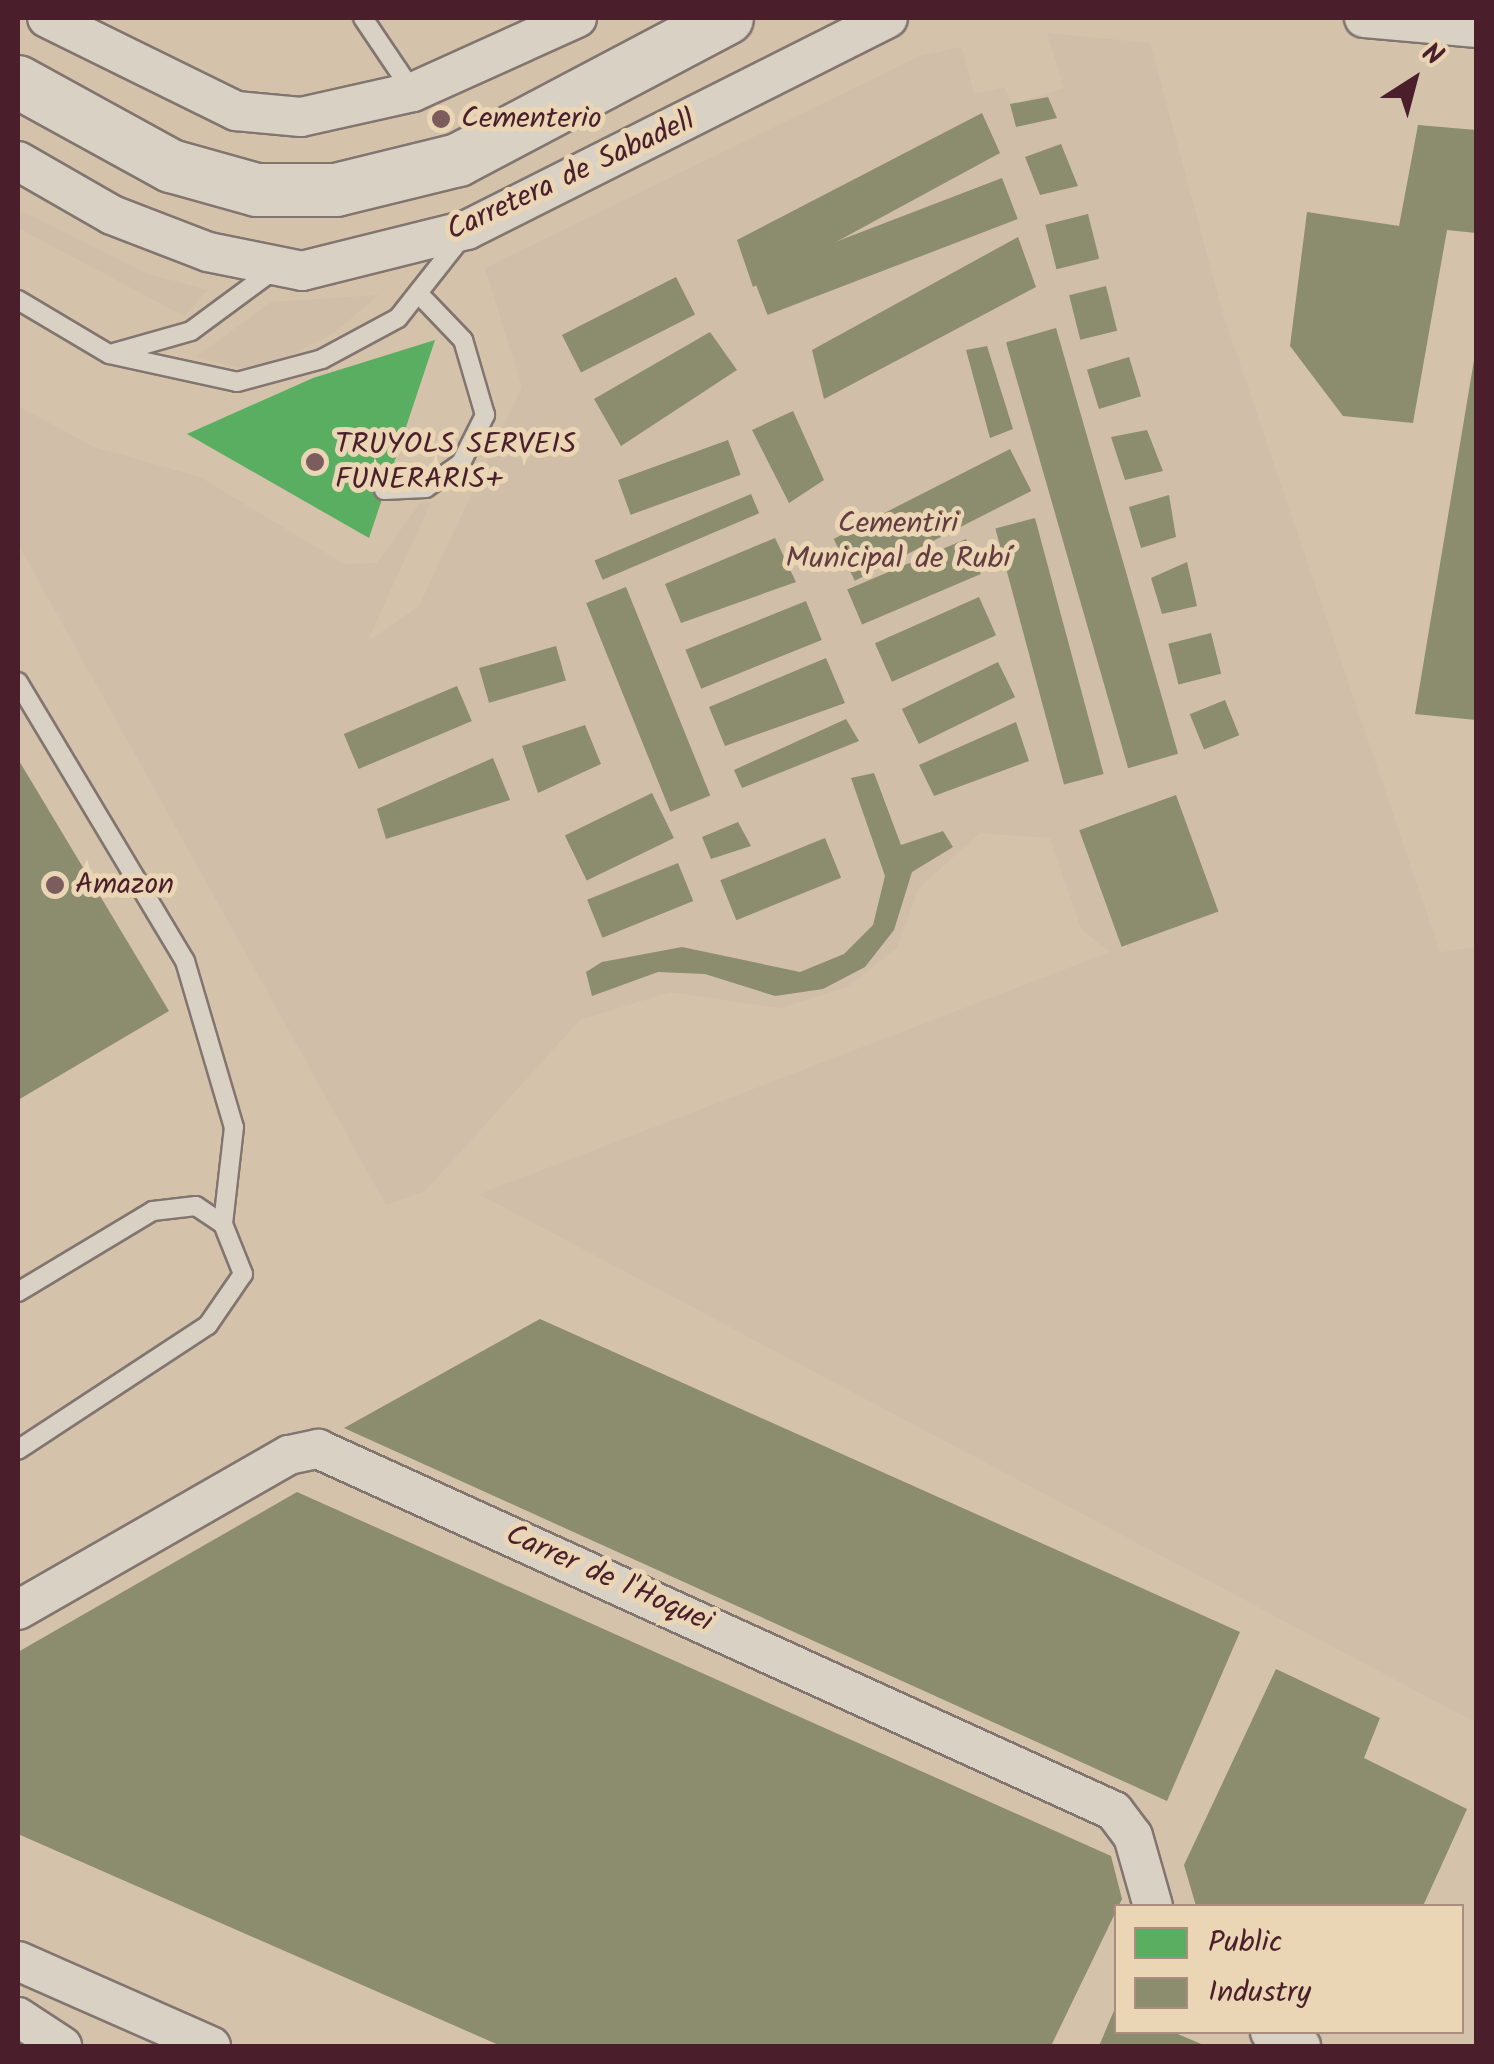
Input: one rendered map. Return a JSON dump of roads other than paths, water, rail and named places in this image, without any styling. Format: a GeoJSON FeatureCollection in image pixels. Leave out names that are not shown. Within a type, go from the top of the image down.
{"type":"FeatureCollection","features":[{"type":"Feature","properties":{"kind":"main road"},"geometry":{"type":"LineString","coordinates":[[18,82],[172,166],[257,190],[336,190],[458,160],[726,18]]}},
{"type":"Feature","properties":{"kind":"street"},"geometry":{"type":"LineString","coordinates":[[47,18],[236,110],[301,116],[413,92],[577,18]]}},
{"type":"Feature","properties":{"kind":"street","name":"Carretera de Sabadell"},"geometry":{"type":"LineString","coordinates":[[18,161],[112,215],[208,252],[302,271],[467,230],[888,18]]}},
{"type":"Feature","properties":{"kind":"street"},"geometry":{"type":"LineString","coordinates":[[1364,18],[1476,28]]}},
{"type":"Feature","properties":{"kind":"street","name":"Carrer de l'Hoquei"},"geometry":{"type":"LineString","coordinates":[[18,1610],[290,1455],[318,1449],[1114,1811],[1133,1836],[1151,1904]]}},
{"type":"Feature","properties":{"kind":"street"},"geometry":{"type":"LineString","coordinates":[[18,1960],[211,2046]]}},
{"type":"Feature","properties":{"kind":"street"},"geometry":{"type":"LineString","coordinates":[[18,2017],[43,2041]]}},
{"type":"Feature","properties":{"kind":"street"},"geometry":{"type":"LineString","coordinates":[[1275,2034],[1302,2046]]}},
{"type":"Feature","properties":{"kind":"lane"},"geometry":{"type":"LineString","coordinates":[[363,18],[413,92]]}},
{"type":"Feature","properties":{"kind":"lane"},"geometry":{"type":"LineString","coordinates":[[18,300],[109,354],[237,382],[322,360],[398,318],[467,230]]}},
{"type":"Feature","properties":{"kind":"lane"},"geometry":{"type":"LineString","coordinates":[[109,354],[191,332],[279,266]]}},
{"type":"Feature","properties":{"kind":"lane"},"geometry":{"type":"LineString","coordinates":[[384,490],[426,488],[462,463],[484,414],[463,340],[418,293]]}},
{"type":"Feature","properties":{"kind":"lane"},"geometry":{"type":"LineString","coordinates":[[18,682],[185,961],[234,1127],[223,1224],[243,1274],[208,1325],[18,1450]]}},
{"type":"Feature","properties":{"kind":"lane"},"geometry":{"type":"LineString","coordinates":[[18,1292],[153,1211],[196,1206],[223,1224]]}},
{"type":"Feature","properties":{"kind":"place","name":"Cementerio"},"geometry":{"type":"Point","coordinates":[441,119]}},
{"type":"Feature","properties":{"kind":"place","name":"TRUYOLS SERVEIS FUNERARIS+"},"geometry":{"type":"Point","coordinates":[315,462]}},
{"type":"Feature","properties":{"kind":"place","name":"Amazon"},"geometry":{"type":"Point","coordinates":[55,885]}},
{"type":"Feature","properties":{"kind":"park label","name":"Cementiri Municipal de Rubí"},"geometry":{"type":"Point","coordinates":[898,541]}}]}
